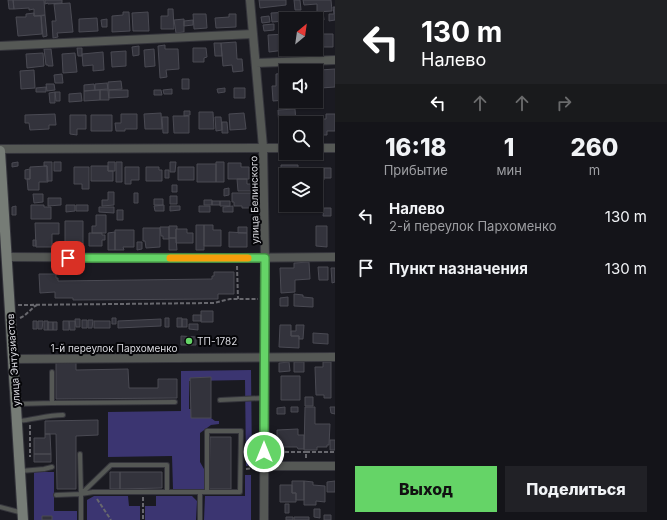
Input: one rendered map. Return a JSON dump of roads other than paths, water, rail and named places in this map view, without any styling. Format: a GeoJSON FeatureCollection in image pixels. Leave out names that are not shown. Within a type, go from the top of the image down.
{"type":"FeatureCollection","features":[{"type":"Feature","properties":{"kind":"street","name":"улица Белинского"},"geometry":{"type":"LineString","coordinates":[[250,0],[263,147],[265,258],[264,520]]}},
{"type":"Feature","properties":{"kind":"street"},"geometry":{"type":"LineString","coordinates":[[0,46],[253,34]]}},
{"type":"Feature","properties":{"kind":"street"},"geometry":{"type":"LineString","coordinates":[[256,63],[335,60]]}},
{"type":"Feature","properties":{"kind":"street"},"geometry":{"type":"LineString","coordinates":[[0,150],[279,148]]}},
{"type":"Feature","properties":{"kind":"street"},"geometry":{"type":"LineString","coordinates":[[323,148],[335,148]]}},
{"type":"Feature","properties":{"kind":"street","name":"улица Энтузиастов"},"geometry":{"type":"LineString","coordinates":[[0,150],[23,517]]}},
{"type":"Feature","properties":{"kind":"street"},"geometry":{"type":"LineString","coordinates":[[6,257],[335,257]]}},
{"type":"Feature","properties":{"kind":"street","name":"1-й переулок Пархоменко"},"geometry":{"type":"LineString","coordinates":[[13,359],[335,357]]}},
{"type":"Feature","properties":{"kind":"street"},"geometry":{"type":"LineString","coordinates":[[264,466],[335,466]]}},
{"type":"Feature","properties":{"kind":"lane"},"geometry":{"type":"LineString","coordinates":[[52,372],[52,403]]}},
{"type":"Feature","properties":{"kind":"lane"},"geometry":{"type":"LineString","coordinates":[[220,400],[264,398]]}},
{"type":"Feature","properties":{"kind":"lane"},"geometry":{"type":"LineString","coordinates":[[16,404],[176,402]]}},
{"type":"Feature","properties":{"kind":"lane"},"geometry":{"type":"LineString","coordinates":[[17,421],[30,420],[51,415],[63,415]]}},
{"type":"Feature","properties":{"kind":"lane"},"geometry":{"type":"LineString","coordinates":[[56,495],[93,492],[142,492],[167,492],[200,492],[207,492],[240,492],[241,431],[207,431],[207,492]]}},
{"type":"Feature","properties":{"kind":"lane"},"geometry":{"type":"LineString","coordinates":[[80,454],[81,520]]}},
{"type":"Feature","properties":{"kind":"lane"},"geometry":{"type":"LineString","coordinates":[[81,494],[111,465],[167,465],[167,492]]}},
{"type":"Feature","properties":{"kind":"lane"},"geometry":{"type":"LineString","coordinates":[[20,470],[44,470],[52,467]]}},
{"type":"Feature","properties":{"kind":"lane"},"geometry":{"type":"LineString","coordinates":[[200,492],[200,520]]}},
{"type":"Feature","properties":{"kind":"lane"},"geometry":{"type":"LineString","coordinates":[[0,507],[23,517]]}},
{"type":"Feature","properties":{"kind":"place","name":"ТП-1782"},"geometry":{"type":"Point","coordinates":[189,341]}}]}
